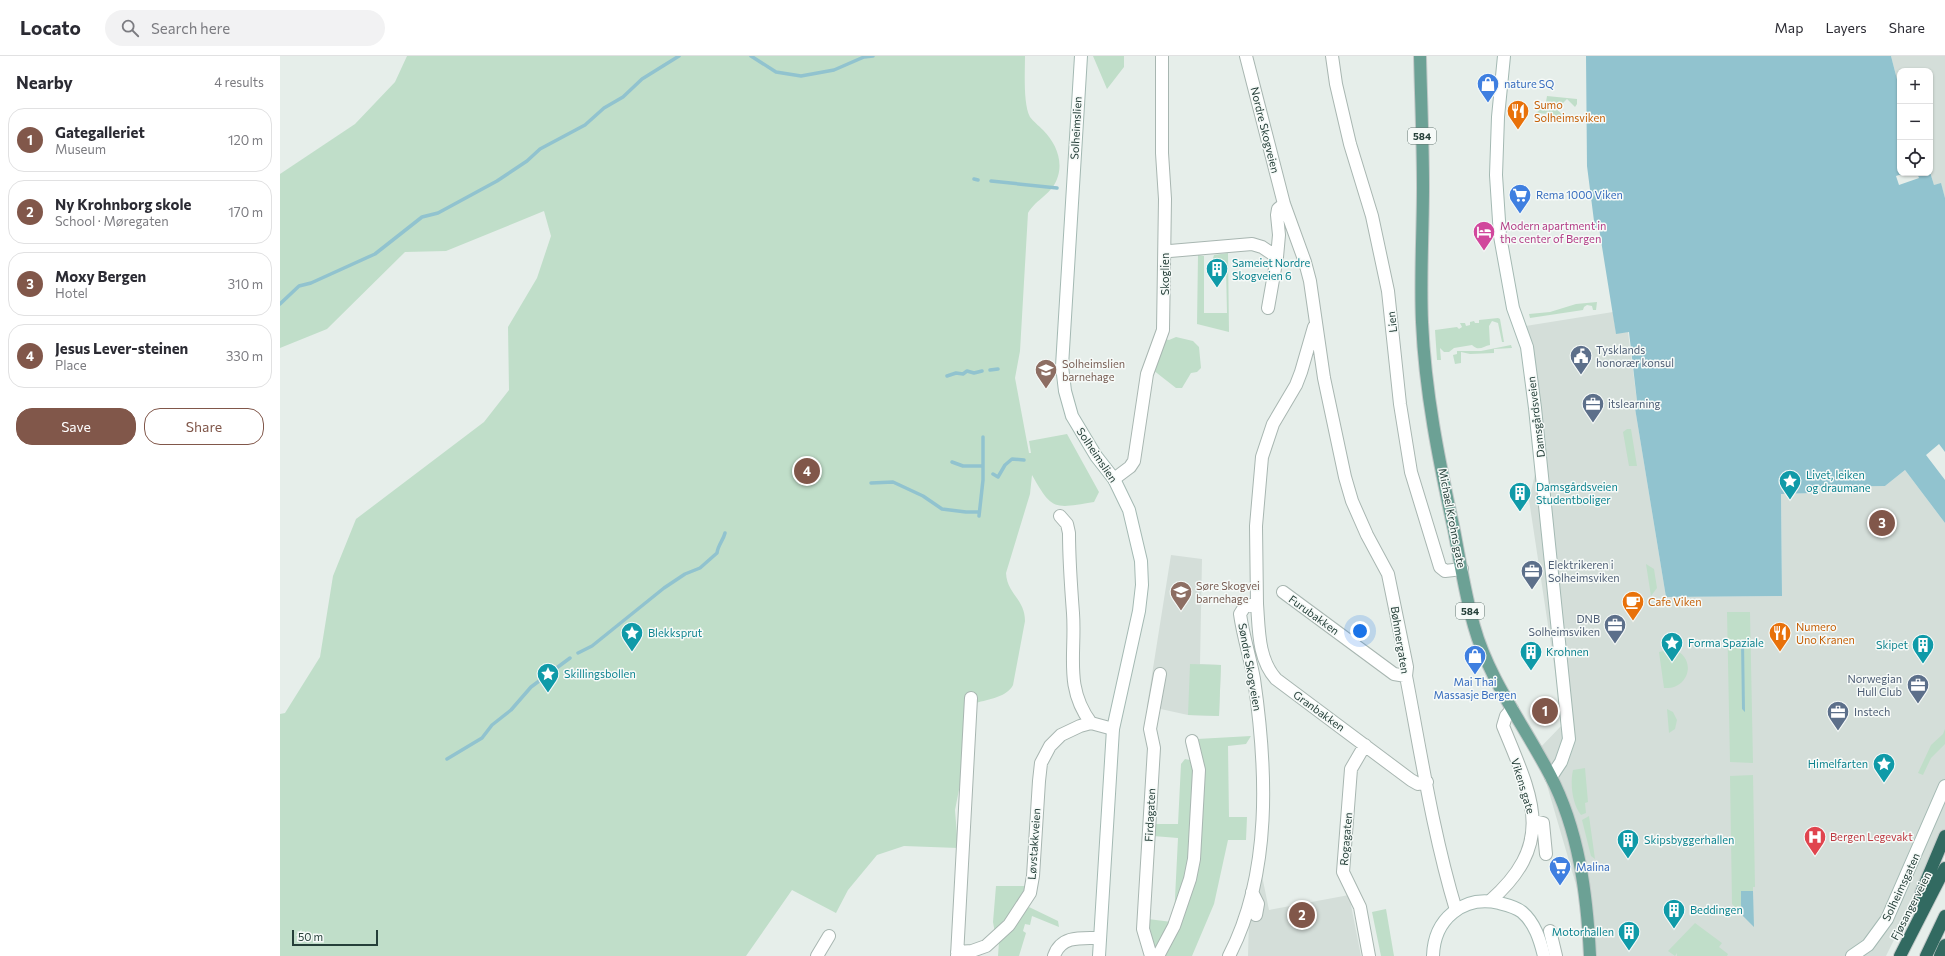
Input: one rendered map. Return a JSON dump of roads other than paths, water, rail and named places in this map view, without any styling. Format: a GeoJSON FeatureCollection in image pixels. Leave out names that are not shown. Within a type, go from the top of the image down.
{"type":"FeatureCollection","features":[{"type":"Feature","properties":{"kind":"highway"},"geometry":{"type":"LineString","coordinates":[[1924,908],[1921,893],[1945,836]]}},
{"type":"Feature","properties":{"kind":"highway","name":"Fjøsangerveien"},"geometry":{"type":"LineString","coordinates":[[1900,956],[1945,868]]}},
{"type":"Feature","properties":{"kind":"highway"},"geometry":{"type":"LineString","coordinates":[[1926,956],[1945,916]]}},
{"type":"Feature","properties":{"kind":"highway"},"geometry":{"type":"LineString","coordinates":[[1940,956],[1945,945]]}},
{"type":"Feature","properties":{"kind":"main road","name":"Michael Krohns gate"},"geometry":{"type":"LineString","coordinates":[[1420,56],[1423,184],[1421,291],[1425,363],[1435,436],[1474,625],[1483,654],[1493,678],[1551,777],[1571,829],[1578,858],[1588,921],[1590,956]]}},
{"type":"Feature","properties":{"kind":"street","name":"Solheimslien"},"geometry":{"type":"LineString","coordinates":[[1081,56],[1062,366],[1065,391],[1072,416],[1096,456],[1114,479],[1129,510],[1136,534],[1141,561],[1142,585],[1135,634],[1113,729]]}},
{"type":"Feature","properties":{"kind":"street","name":"Skoglien"},"geometry":{"type":"LineString","coordinates":[[1114,479],[1130,467],[1134,461],[1147,374],[1163,330],[1165,221],[1162,153],[1162,56]]}},
{"type":"Feature","properties":{"kind":"street","name":"Nordre Skogveien"},"geometry":{"type":"LineString","coordinates":[[1246,56],[1284,204],[1305,262],[1310,282],[1316,324]]}},
{"type":"Feature","properties":{"kind":"street","name":"Lien"},"geometry":{"type":"LineString","coordinates":[[1332,56],[1336,84],[1350,144],[1372,216],[1388,291],[1400,404],[1411,472],[1440,566],[1445,571],[1462,569]]}},
{"type":"Feature","properties":{"kind":"street","name":"Damsgårdsveien"},"geometry":{"type":"LineString","coordinates":[[1504,56],[1498,118],[1496,175],[1500,236],[1513,308],[1527,347],[1536,408],[1569,738],[1561,762],[1551,777]]}},
{"type":"Feature","properties":{"kind":"street"},"geometry":{"type":"LineString","coordinates":[[1268,308],[1277,257],[1279,235],[1277,215],[1278,209],[1284,204]]}},
{"type":"Feature","properties":{"kind":"street"},"geometry":{"type":"LineString","coordinates":[[1170,251],[1252,244],[1262,247],[1277,257]]}},
{"type":"Feature","properties":{"kind":"street"},"geometry":{"type":"LineString","coordinates":[[1257,604],[1256,526],[1262,457],[1273,424],[1296,385],[1316,324]]}},
{"type":"Feature","properties":{"kind":"street","name":"Bøhmergaten"},"geometry":{"type":"LineString","coordinates":[[1316,324],[1324,378],[1345,477],[1352,501],[1367,536],[1388,574],[1407,667],[1406,676],[1445,873],[1456,910]]}},
{"type":"Feature","properties":{"kind":"street"},"geometry":{"type":"LineString","coordinates":[[1060,516],[1067,524],[1069,533],[1073,622],[1073,678],[1079,704],[1091,723],[1113,729],[1099,956]]}},
{"type":"Feature","properties":{"kind":"street","name":"Furubakken"},"geometry":{"type":"LineString","coordinates":[[1283,592],[1394,674],[1406,676]]}},
{"type":"Feature","properties":{"kind":"street","name":"Granbakken"},"geometry":{"type":"LineString","coordinates":[[1257,604],[1262,652],[1270,672],[1287,688],[1411,780],[1418,784],[1427,782]]}},
{"type":"Feature","properties":{"kind":"street","name":"Søndre Skogveien"},"geometry":{"type":"LineString","coordinates":[[1229,956],[1252,892],[1262,836],[1262,773],[1256,699],[1240,614],[1245,606],[1257,604]]}},
{"type":"Feature","properties":{"kind":"street","name":"Firdagaten"},"geometry":{"type":"LineString","coordinates":[[1151,956],[1144,928],[1154,748],[1150,729],[1160,674]]}},
{"type":"Feature","properties":{"kind":"street","name":"Løvstakkveien"},"geometry":{"type":"LineString","coordinates":[[971,698],[958,908],[957,954],[986,946],[1004,930],[1026,902],[1030,893],[1033,876],[1041,763],[1050,746],[1061,735],[1071,729],[1091,723]]}},
{"type":"Feature","properties":{"kind":"street","name":"Vikens gate"},"geometry":{"type":"LineString","coordinates":[[1490,901],[1508,885],[1525,859],[1530,847],[1534,821],[1529,798],[1503,726],[1504,719],[1512,709]]}},
{"type":"Feature","properties":{"kind":"street"},"geometry":{"type":"LineString","coordinates":[[1158,956],[1174,926],[1190,879],[1194,859],[1199,770],[1192,741]]}},
{"type":"Feature","properties":{"kind":"street","name":"Rogagaten"},"geometry":{"type":"LineString","coordinates":[[1365,746],[1351,769],[1343,872],[1360,907],[1370,956]]}},
{"type":"Feature","properties":{"kind":"street","name":"Solheimsgaten"},"geometry":{"type":"LineString","coordinates":[[1852,956],[1868,945],[1887,919],[1945,786]]}},
{"type":"Feature","properties":{"kind":"street"},"geometry":{"type":"LineString","coordinates":[[1534,821],[1543,823],[1546,854]]}},
{"type":"Feature","properties":{"kind":"street"},"geometry":{"type":"LineString","coordinates":[[1252,892],[1258,904],[1256,915]]}},
{"type":"Feature","properties":{"kind":"street"},"geometry":{"type":"LineString","coordinates":[[1434,956],[1435,940],[1439,928],[1444,921],[1456,910],[1472,903],[1490,901],[1510,905],[1521,912],[1529,920],[1536,929],[1544,956]]}},
{"type":"Feature","properties":{"kind":"street"},"geometry":{"type":"LineString","coordinates":[[1550,931],[1556,956]]}},
{"type":"Feature","properties":{"kind":"street"},"geometry":{"type":"LineString","coordinates":[[817,956],[829,936]]}},
{"type":"Feature","properties":{"kind":"street"},"geometry":{"type":"LineString","coordinates":[[1054,956],[1060,945],[1068,940],[1100,938]]}},
{"type":"Feature","properties":{"kind":"water"},"geometry":{"type":"Polygon","coordinates":[[[1586,56],[1891,56],[1897,79],[1897,176],[1931,176],[1934,185],[1941,183],[1945,198],[1945,523],[1905,470],[1885,486],[1814,487],[1814,493],[1781,494],[1782,596],[1666,597],[1634,402],[1637,401],[1629,332],[1616,334],[1599,228],[1595,228],[1587,166],[1586,56]]]}},
{"type":"Feature","properties":{"kind":"water"},"geometry":{"type":"Polygon","coordinates":[[[1744,641],[1745,712],[1742,709],[1741,642],[1744,641]]]}},
{"type":"Feature","properties":{"kind":"water"},"geometry":{"type":"Polygon","coordinates":[[[1741,891],[1753,891],[1754,927],[1741,914],[1741,891]]]}},
{"type":"Feature","properties":{"kind":"waterway"},"geometry":{"type":"LineString","coordinates":[[280,304],[299,286],[311,283],[375,254],[422,217],[438,213],[497,181],[527,161],[540,149],[585,125],[604,108],[623,97],[642,79],[679,56]]}},
{"type":"Feature","properties":{"kind":"waterway"},"geometry":{"type":"LineString","coordinates":[[751,56],[776,72],[801,76],[834,70],[864,57],[873,56]]}},
{"type":"Feature","properties":{"kind":"waterway"},"geometry":{"type":"LineString","coordinates":[[974,179],[978,180]]}},
{"type":"Feature","properties":{"kind":"waterway"},"geometry":{"type":"LineString","coordinates":[[991,181],[1057,188]]}},
{"type":"Feature","properties":{"kind":"waterway"},"geometry":{"type":"LineString","coordinates":[[990,370],[998,369]]}},
{"type":"Feature","properties":{"kind":"waterway"},"geometry":{"type":"LineString","coordinates":[[947,376],[956,373],[963,374],[967,371],[974,373],[982,371]]}},
{"type":"Feature","properties":{"kind":"waterway"},"geometry":{"type":"LineString","coordinates":[[979,516],[983,480],[983,437]]}},
{"type":"Feature","properties":{"kind":"waterway"},"geometry":{"type":"LineString","coordinates":[[993,474],[998,477],[1005,465],[1012,459],[1024,460]]}},
{"type":"Feature","properties":{"kind":"waterway"},"geometry":{"type":"LineString","coordinates":[[952,462],[963,466],[983,466]]}},
{"type":"Feature","properties":{"kind":"waterway"},"geometry":{"type":"LineString","coordinates":[[871,483],[893,482],[923,496],[942,509],[978,512]]}},
{"type":"Feature","properties":{"kind":"waterway"},"geometry":{"type":"LineString","coordinates":[[578,653],[592,646],[664,588],[685,574],[700,568],[717,553],[725,533]]}},
{"type":"Feature","properties":{"kind":"waterway"},"geometry":{"type":"LineString","coordinates":[[447,759],[482,738],[492,725],[511,710],[531,687],[570,658]]}},
{"type":"Feature","properties":{"kind":"place","name":"nature SQ"},"geometry":{"type":"Point","coordinates":[1488,104]}},
{"type":"Feature","properties":{"kind":"place","name":"Sumo Solheimsviken"},"geometry":{"type":"Point","coordinates":[1518,130]}},
{"type":"Feature","properties":{"kind":"place","name":"Rema 1000 Viken"},"geometry":{"type":"Point","coordinates":[1520,214]}},
{"type":"Feature","properties":{"kind":"place","name":"Modern apartment in the center of Bergen"},"geometry":{"type":"Point","coordinates":[1484,252]}},
{"type":"Feature","properties":{"kind":"place","name":"Sameiet Nordre Skogveien 6"},"geometry":{"type":"Point","coordinates":[1217,288]}},
{"type":"Feature","properties":{"kind":"place","name":"Tysklands honorær konsul"},"geometry":{"type":"Point","coordinates":[1581,376]}},
{"type":"Feature","properties":{"kind":"place","name":"Solheimslien barnehage"},"geometry":{"type":"Point","coordinates":[1046,390]}},
{"type":"Feature","properties":{"kind":"place","name":"itslearning"},"geometry":{"type":"Point","coordinates":[1593,424]}},
{"type":"Feature","properties":{"kind":"place","name":"Jesus Lever-steinen"},"geometry":{"type":"Point","coordinates":[807,471]}},
{"type":"Feature","properties":{"kind":"place","name":"Livet, leiken og draumane"},"geometry":{"type":"Point","coordinates":[1790,500]}},
{"type":"Feature","properties":{"kind":"place","name":"Damsgårdsveien Studentboliger"},"geometry":{"type":"Point","coordinates":[1520,512]}},
{"type":"Feature","properties":{"kind":"place","name":"Moxy Bergen"},"geometry":{"type":"Point","coordinates":[1882,523]}},
{"type":"Feature","properties":{"kind":"place","name":"Elektrikeren i Solheimsviken"},"geometry":{"type":"Point","coordinates":[1532,590]}},
{"type":"Feature","properties":{"kind":"place","name":"Søre Skogvei barnehage"},"geometry":{"type":"Point","coordinates":[1181,612]}},
{"type":"Feature","properties":{"kind":"place","name":"Cafe Viken"},"geometry":{"type":"Point","coordinates":[1633,622]}},
{"type":"Feature","properties":{"kind":"place","name":"DNB Solheimsviken"},"geometry":{"type":"Point","coordinates":[1615,644]}},
{"type":"Feature","properties":{"kind":"place","name":"Blekksprut"},"geometry":{"type":"Point","coordinates":[632,652]}},
{"type":"Feature","properties":{"kind":"place","name":"Numero Uno Kranen"},"geometry":{"type":"Point","coordinates":[1780,652]}},
{"type":"Feature","properties":{"kind":"place","name":"Forma Spaziale"},"geometry":{"type":"Point","coordinates":[1672,662]}},
{"type":"Feature","properties":{"kind":"place","name":"Skipet"},"geometry":{"type":"Point","coordinates":[1923,664]}},
{"type":"Feature","properties":{"kind":"place","name":"Krohnen"},"geometry":{"type":"Point","coordinates":[1531,672]}},
{"type":"Feature","properties":{"kind":"place","name":"Mai Thai Massasje Bergen"},"geometry":{"type":"Point","coordinates":[1475,676]}},
{"type":"Feature","properties":{"kind":"place","name":"Skillingsbollen"},"geometry":{"type":"Point","coordinates":[548,694]}},
{"type":"Feature","properties":{"kind":"place","name":"Norwegian Hull Club"},"geometry":{"type":"Point","coordinates":[1918,704]}},
{"type":"Feature","properties":{"kind":"place","name":"Gategalleriet"},"geometry":{"type":"Point","coordinates":[1545,711]}},
{"type":"Feature","properties":{"kind":"place","name":"Instech"},"geometry":{"type":"Point","coordinates":[1838,732]}},
{"type":"Feature","properties":{"kind":"place","name":"Himelfarten"},"geometry":{"type":"Point","coordinates":[1884,784]}},
{"type":"Feature","properties":{"kind":"place","name":"Bergen Legevakt"},"geometry":{"type":"Point","coordinates":[1815,856]}},
{"type":"Feature","properties":{"kind":"place","name":"Skipsbyggerhallen"},"geometry":{"type":"Point","coordinates":[1628,860]}},
{"type":"Feature","properties":{"kind":"place","name":"Malina"},"geometry":{"type":"Point","coordinates":[1560,886]}},
{"type":"Feature","properties":{"kind":"place","name":"Ny Krohnborg skole"},"geometry":{"type":"Point","coordinates":[1302,915]}},
{"type":"Feature","properties":{"kind":"place","name":"Beddingen"},"geometry":{"type":"Point","coordinates":[1674,930]}},
{"type":"Feature","properties":{"kind":"place","name":"Motorhallen"},"geometry":{"type":"Point","coordinates":[1629,952]}}]}
